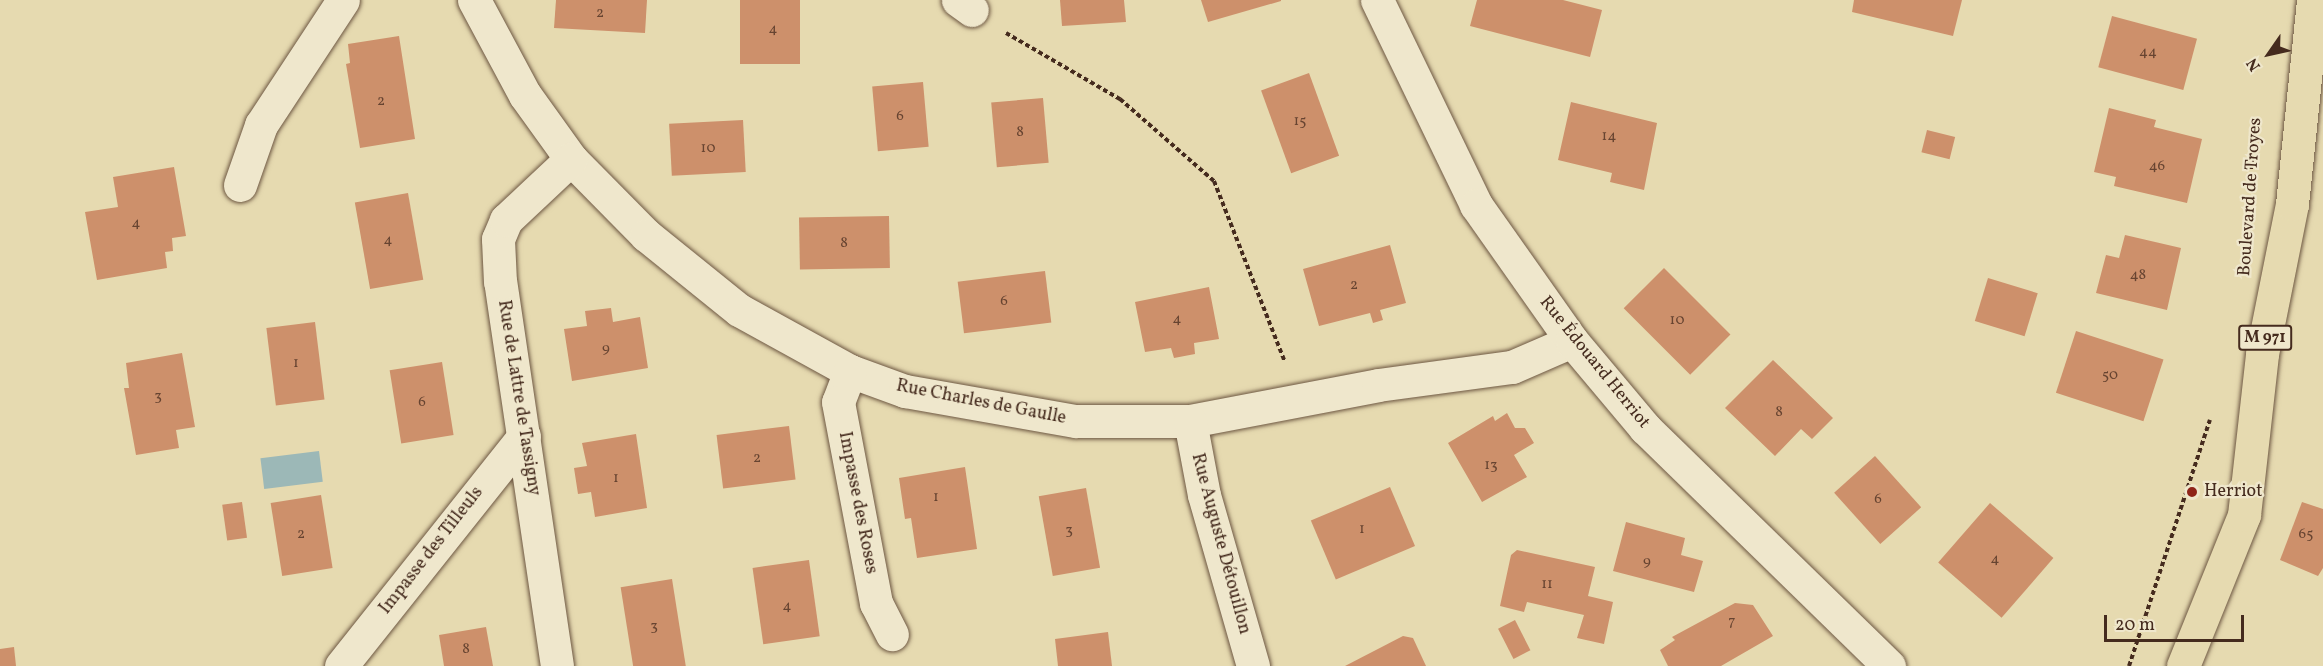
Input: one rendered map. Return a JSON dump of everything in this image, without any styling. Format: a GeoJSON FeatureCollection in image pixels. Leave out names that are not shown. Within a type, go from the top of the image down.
{"type":"FeatureCollection","features":[{"type":"Feature","properties":{"kind":"main road","name":"Boulevard de Troyes"},"geometry":{"type":"LineString","coordinates":[[2183,666],[2244,515],[2262,354],[2292,204],[2313,0]]}},
{"type":"Feature","properties":{"kind":"street"},"geometry":{"type":"LineString","coordinates":[[240,185],[261,125],[343,0]]}},
{"type":"Feature","properties":{"kind":"street","name":"Rue Charles de Gaulle"},"geometry":{"type":"LineString","coordinates":[[474,0],[525,95],[571,159],[609,200],[695,278],[739,310],[850,371],[905,392],[1076,422],[1190,421],[1299,399],[1512,367],[1572,341]]}},
{"type":"Feature","properties":{"kind":"street","name":"Rue Édouard Herriot"},"geometry":{"type":"LineString","coordinates":[[1377,0],[1476,205],[1572,341],[1645,428],[1889,666]]}},
{"type":"Feature","properties":{"kind":"street","name":"Rue de Lattre de Tassigny"},"geometry":{"type":"LineString","coordinates":[[557,666],[500,282],[498,239],[506,220],[571,159]]}},
{"type":"Feature","properties":{"kind":"street","name":"Impasse des Roses"},"geometry":{"type":"LineString","coordinates":[[850,371],[838,402],[876,603],[892,634]]}},
{"type":"Feature","properties":{"kind":"street","name":"Rue Auguste Détouillon"},"geometry":{"type":"LineString","coordinates":[[1190,421],[1204,495],[1253,666]]}},
{"type":"Feature","properties":{"kind":"street","name":"Impasse des Tilleuls"},"geometry":{"type":"LineString","coordinates":[[340,666],[524,436]]}},
{"type":"Feature","properties":{"kind":"path"},"geometry":{"type":"LineString","coordinates":[[965,5],[1120,99],[1214,181],[1299,399]]}},
{"type":"Feature","properties":{"kind":"path","name":"Boulevard de Troyes"},"geometry":{"type":"LineString","coordinates":[[2252,181],[2256,124]]}},
{"type":"Feature","properties":{"kind":"path"},"geometry":{"type":"LineString","coordinates":[[2129,666],[2212,413]]}},
{"type":"Feature","properties":{"kind":"water"},"geometry":{"type":"Polygon","coordinates":[[[319,451],[323,482],[264,489],[260,458],[319,451]]]}},
{"type":"Feature","properties":{"kind":"building"},"geometry":{"type":"Polygon","coordinates":[[[556,0],[647,0],[645,33],[554,28],[556,0]]]}},
{"type":"Feature","properties":{"kind":"building"},"geometry":{"type":"Polygon","coordinates":[[[740,0],[800,0],[800,64],[740,64],[740,0]]]}},
{"type":"Feature","properties":{"kind":"building"},"geometry":{"type":"Polygon","coordinates":[[[1060,0],[1124,0],[1126,22],[1062,26],[1060,0]]]}},
{"type":"Feature","properties":{"kind":"building"},"geometry":{"type":"Polygon","coordinates":[[[1201,0],[1281,0],[1281,1],[1208,22],[1201,0]]]}},
{"type":"Feature","properties":{"kind":"building"},"geometry":{"type":"Polygon","coordinates":[[[1477,0],[1563,0],[1602,10],[1590,57],[1470,26],[1477,0]]]}},
{"type":"Feature","properties":{"kind":"building"},"geometry":{"type":"Polygon","coordinates":[[[1854,0],[1962,0],[1953,36],[1852,12],[1854,0]]]}},
{"type":"Feature","properties":{"kind":"building"},"geometry":{"type":"Polygon","coordinates":[[[2112,16],[2197,39],[2183,90],[2098,67],[2112,16]]]}},
{"type":"Feature","properties":{"kind":"building"},"geometry":{"type":"Polygon","coordinates":[[[399,36],[415,139],[360,148],[346,64],[350,63],[348,44],[399,36]]]}},
{"type":"Feature","properties":{"kind":"building"},"geometry":{"type":"Polygon","coordinates":[[[1309,73],[1339,156],[1291,173],[1261,90],[1309,73]]]}},
{"type":"Feature","properties":{"kind":"building"},"geometry":{"type":"Polygon","coordinates":[[[923,82],[929,147],[878,151],[872,86],[923,82]]]}},
{"type":"Feature","properties":{"kind":"building"},"geometry":{"type":"Polygon","coordinates":[[[1043,98],[1049,163],[997,167],[991,103],[1043,98]]]}},
{"type":"Feature","properties":{"kind":"building"},"geometry":{"type":"Polygon","coordinates":[[[1571,102],[1657,123],[1644,190],[1610,182],[1612,173],[1558,160],[1571,102]]]}},
{"type":"Feature","properties":{"kind":"building"},"geometry":{"type":"Polygon","coordinates":[[[2109,108],[2156,120],[2154,127],[2202,139],[2187,203],[2114,186],[2116,177],[2094,172],[2109,108]]]}},
{"type":"Feature","properties":{"kind":"building"},"geometry":{"type":"Polygon","coordinates":[[[743,120],[746,172],[672,176],[669,124],[743,120]]]}},
{"type":"Feature","properties":{"kind":"building"},"geometry":{"type":"Polygon","coordinates":[[[1927,130],[1955,137],[1950,159],[1921,152],[1927,130]]]}},
{"type":"Feature","properties":{"kind":"building"},"geometry":{"type":"Polygon","coordinates":[[[174,167],[186,236],[172,238],[173,251],[165,252],[167,268],[97,280],[85,212],[118,207],[113,177],[174,167]]]}},
{"type":"Feature","properties":{"kind":"building"},"geometry":{"type":"Polygon","coordinates":[[[408,193],[423,280],[370,289],[355,202],[408,193]]]}},
{"type":"Feature","properties":{"kind":"building"},"geometry":{"type":"Polygon","coordinates":[[[889,216],[890,268],[800,270],[799,218],[889,216]]]}},
{"type":"Feature","properties":{"kind":"building"},"geometry":{"type":"Polygon","coordinates":[[[2125,235],[2181,248],[2167,310],[2096,293],[2106,255],[2119,258],[2125,235]]]}},
{"type":"Feature","properties":{"kind":"building"},"geometry":{"type":"Polygon","coordinates":[[[1390,245],[1406,303],[1380,310],[1383,320],[1373,323],[1370,313],[1319,326],[1303,269],[1390,245]]]}},
{"type":"Feature","properties":{"kind":"building"},"geometry":{"type":"Polygon","coordinates":[[[1664,268],[1730,334],[1690,375],[1624,308],[1664,268]]]}},
{"type":"Feature","properties":{"kind":"building"},"geometry":{"type":"Polygon","coordinates":[[[1045,271],[1051,323],[964,333],[958,282],[1045,271]]]}},
{"type":"Feature","properties":{"kind":"building"},"geometry":{"type":"Polygon","coordinates":[[[1988,278],[2038,293],[2025,336],[1975,321],[1988,278]]]}},
{"type":"Feature","properties":{"kind":"building"},"geometry":{"type":"Polygon","coordinates":[[[1209,287],[1219,339],[1194,343],[1195,354],[1174,358],[1171,348],[1145,352],[1135,302],[1209,287]]]}},
{"type":"Feature","properties":{"kind":"building"},"geometry":{"type":"Polygon","coordinates":[[[611,308],[613,322],[640,317],[648,368],[572,381],[564,329],[587,326],[585,311],[611,308]]]}},
{"type":"Feature","properties":{"kind":"building"},"geometry":{"type":"Polygon","coordinates":[[[315,322],[325,399],[276,405],[266,328],[315,322]]]}},
{"type":"Feature","properties":{"kind":"building"},"geometry":{"type":"Polygon","coordinates":[[[2076,331],[2163,359],[2143,421],[2056,393],[2076,331]]]}},
{"type":"Feature","properties":{"kind":"building"},"geometry":{"type":"Polygon","coordinates":[[[182,353],[195,427],[176,430],[179,448],[136,455],[124,388],[129,388],[126,363],[182,353]]]}},
{"type":"Feature","properties":{"kind":"building"},"geometry":{"type":"Polygon","coordinates":[[[1773,360],[1833,418],[1812,439],[1801,429],[1775,456],[1725,408],[1773,360]]]}},
{"type":"Feature","properties":{"kind":"building"},"geometry":{"type":"Polygon","coordinates":[[[442,362],[454,435],[401,443],[390,370],[442,362]]]}},
{"type":"Feature","properties":{"kind":"building"},"geometry":{"type":"Polygon","coordinates":[[[1507,413],[1515,428],[1525,428],[1534,443],[1514,455],[1527,477],[1482,502],[1448,443],[1493,416],[1495,421],[1507,413]]]}},
{"type":"Feature","properties":{"kind":"building"},"geometry":{"type":"Polygon","coordinates":[[[789,426],[796,480],[723,488],[717,435],[789,426]]]}},
{"type":"Feature","properties":{"kind":"building"},"geometry":{"type":"Polygon","coordinates":[[[636,434],[647,508],[595,517],[591,492],[578,494],[574,468],[587,466],[582,443],[636,434]]]}},
{"type":"Feature","properties":{"kind":"building"},"geometry":{"type":"Polygon","coordinates":[[[1875,456],[1921,507],[1880,544],[1834,493],[1875,456]]]}},
{"type":"Feature","properties":{"kind":"building"},"geometry":{"type":"Polygon","coordinates":[[[965,467],[977,549],[917,558],[911,518],[905,519],[899,478],[965,467]]]}},
{"type":"Feature","properties":{"kind":"building"},"geometry":{"type":"Polygon","coordinates":[[[1390,487],[1415,546],[1336,580],[1311,521],[1390,487]]]}},
{"type":"Feature","properties":{"kind":"building"},"geometry":{"type":"Polygon","coordinates":[[[1086,488],[1100,568],[1053,576],[1039,496],[1086,488]]]}},
{"type":"Feature","properties":{"kind":"building"},"geometry":{"type":"Polygon","coordinates":[[[321,495],[333,568],[282,576],[271,503],[321,495]]]}},
{"type":"Feature","properties":{"kind":"building"},"geometry":{"type":"Polygon","coordinates":[[[242,502],[247,538],[227,540],[222,505],[242,502]]]}},
{"type":"Feature","properties":{"kind":"building"},"geometry":{"type":"Polygon","coordinates":[[[2302,502],[2323,509],[2323,568],[2318,576],[2280,560],[2302,502]]]}},
{"type":"Feature","properties":{"kind":"building"},"geometry":{"type":"Polygon","coordinates":[[[1990,503],[2053,558],[2002,618],[1938,563],[1990,503]]]}},
{"type":"Feature","properties":{"kind":"building"},"geometry":{"type":"Polygon","coordinates":[[[1626,522],[1685,538],[1681,555],[1703,561],[1694,592],[1613,571],[1626,522]]]}},
{"type":"Feature","properties":{"kind":"building"},"geometry":{"type":"Polygon","coordinates":[[[1517,550],[1595,567],[1588,596],[1613,602],[1604,644],[1577,638],[1584,615],[1527,602],[1524,612],[1500,606],[1511,555],[1517,550]]]}},
{"type":"Feature","properties":{"kind":"building"},"geometry":{"type":"Polygon","coordinates":[[[809,560],[820,636],[763,644],[753,568],[809,560]]]}},
{"type":"Feature","properties":{"kind":"building"},"geometry":{"type":"Polygon","coordinates":[[[672,579],[686,666],[633,666],[621,587],[672,579]]]}},
{"type":"Feature","properties":{"kind":"building"},"geometry":{"type":"Polygon","coordinates":[[[1735,603],[1753,605],[1773,636],[1721,666],[1668,666],[1660,650],[1675,640],[1672,637],[1735,603]]]}},
{"type":"Feature","properties":{"kind":"building"},"geometry":{"type":"Polygon","coordinates":[[[1515,620],[1530,650],[1514,659],[1498,629],[1515,620]]]}},
{"type":"Feature","properties":{"kind":"building"},"geometry":{"type":"Polygon","coordinates":[[[486,627],[493,666],[444,666],[439,635],[486,627]]]}},
{"type":"Feature","properties":{"kind":"building"},"geometry":{"type":"Polygon","coordinates":[[[1108,632],[1112,666],[1058,666],[1055,639],[1108,632]]]}},
{"type":"Feature","properties":{"kind":"building"},"geometry":{"type":"Polygon","coordinates":[[[1403,636],[1413,638],[1426,666],[1345,666],[1403,636]]]}},
{"type":"Feature","properties":{"kind":"building"},"geometry":{"type":"Polygon","coordinates":[[[14,647],[16,666],[0,666],[0,649],[14,647]]]}},
{"type":"Feature","properties":{"kind":"place","name":"Herriot"},"geometry":{"type":"Point","coordinates":[2192,492]}}]}
